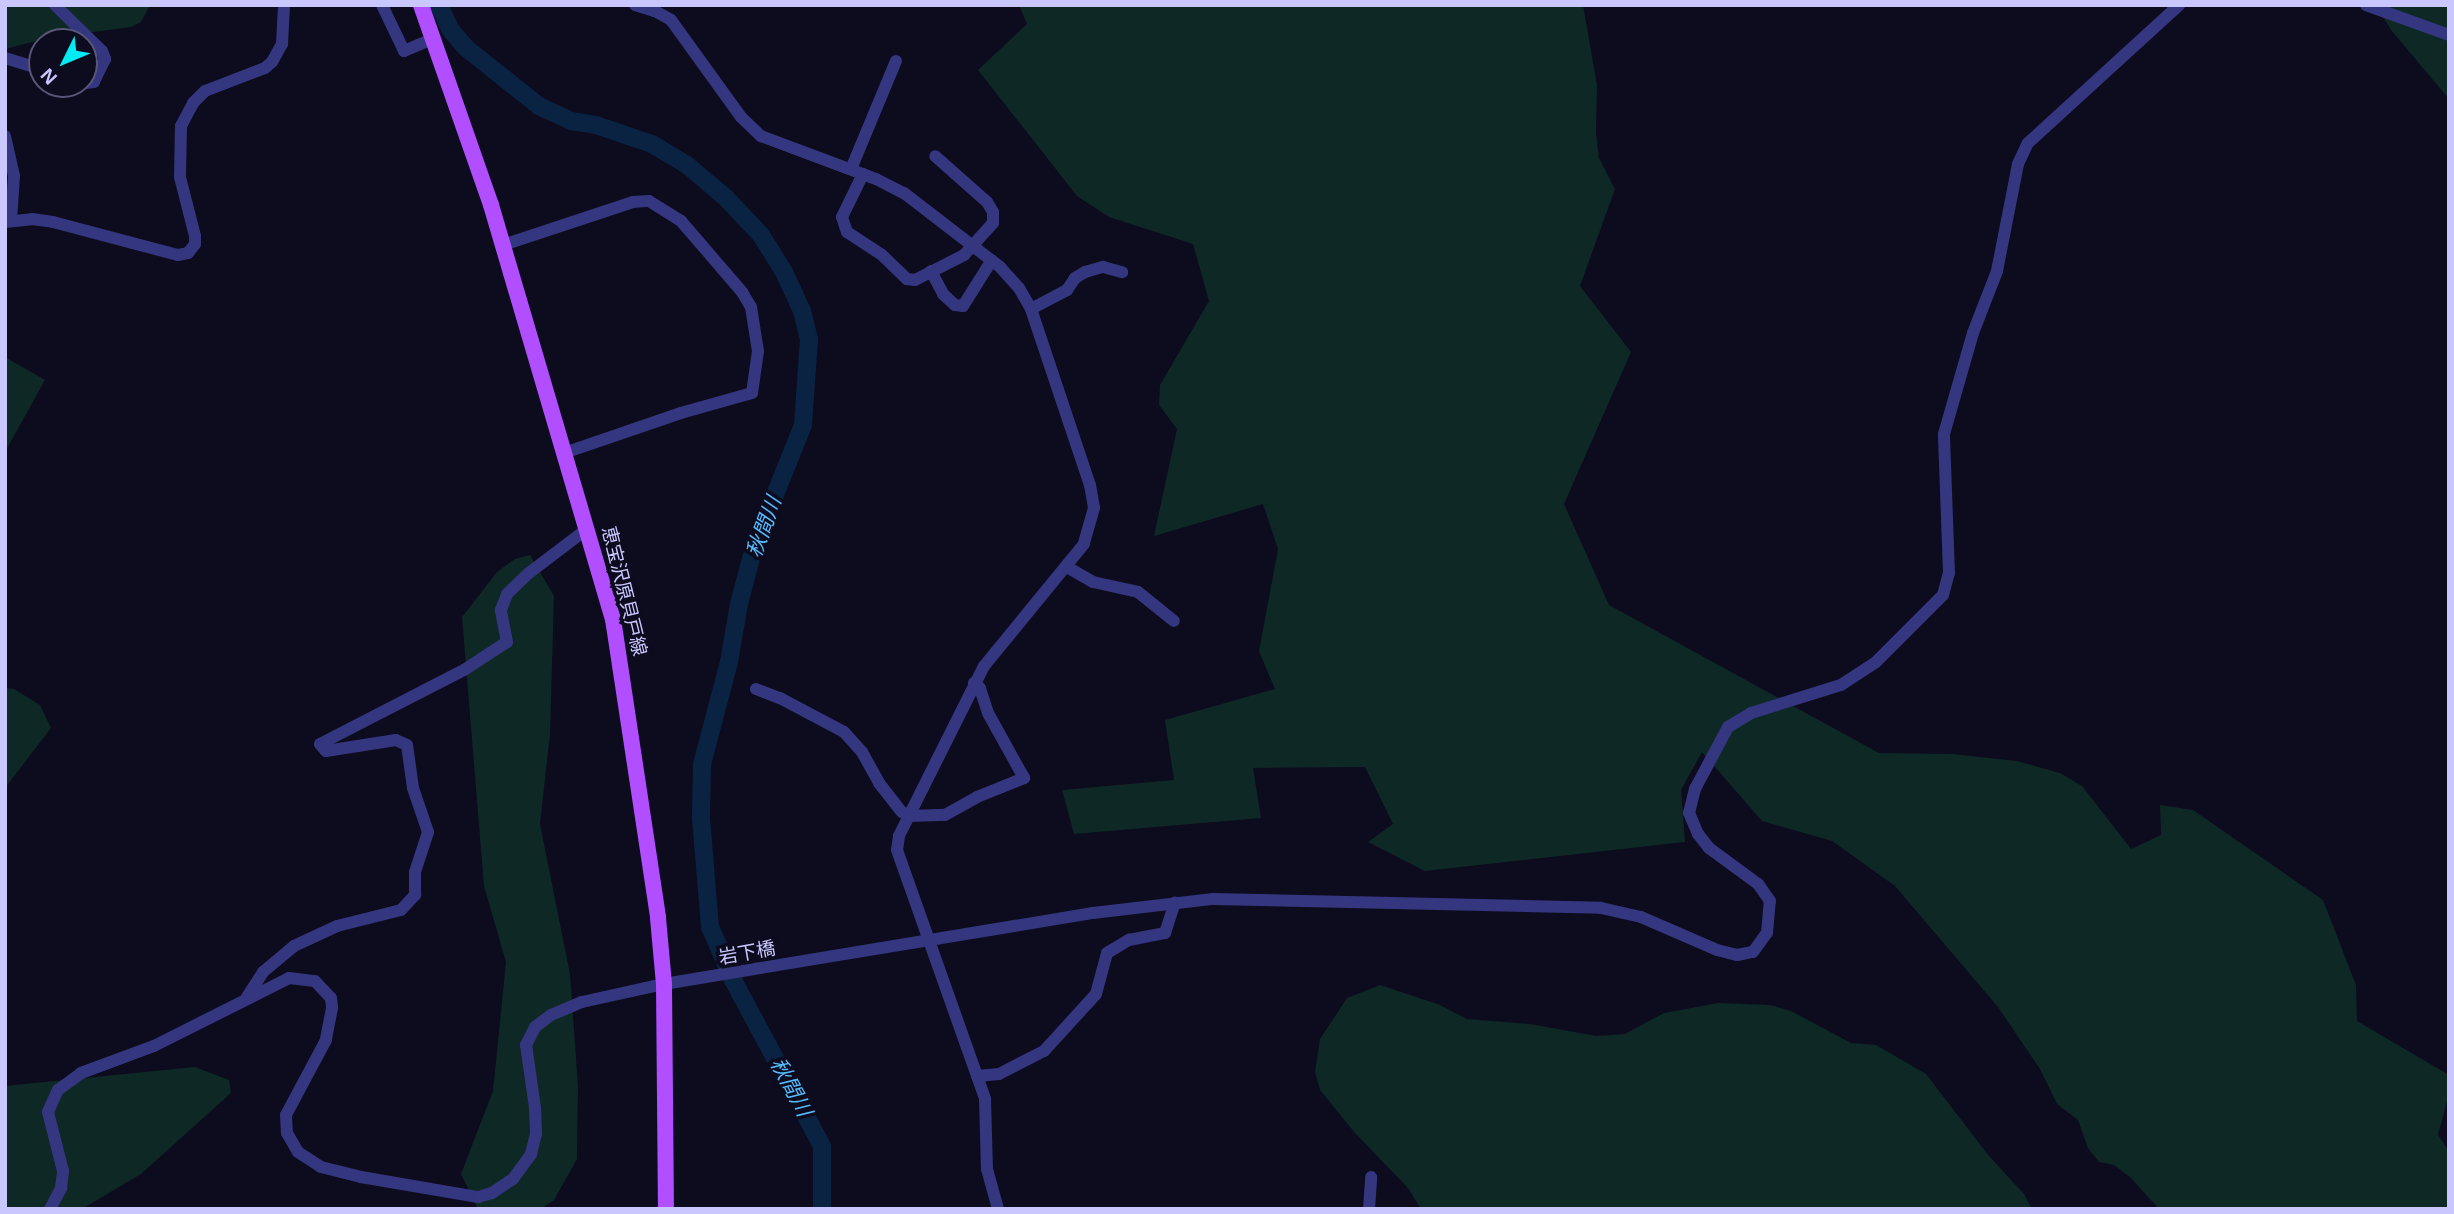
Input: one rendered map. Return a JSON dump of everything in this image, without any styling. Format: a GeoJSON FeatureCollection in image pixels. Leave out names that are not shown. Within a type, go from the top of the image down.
{"type":"FeatureCollection","features":[{"type":"Feature","properties":{"kind":"main road","name":"恵宝沢原貝戸線"},"geometry":{"type":"LineString","coordinates":[[421,5],[503,245],[613,619],[656,904],[664,984],[666,1209]]}},
{"type":"Feature","properties":{"kind":"street"},"geometry":{"type":"LineString","coordinates":[[55,5],[78,28]]}},
{"type":"Feature","properties":{"kind":"street"},"geometry":{"type":"LineString","coordinates":[[5,136],[14,176],[8,221],[53,222],[178,255],[188,253],[195,244],[195,236],[180,177],[181,126],[193,103],[205,91],[272,62],[282,44],[284,5]]}},
{"type":"Feature","properties":{"kind":"street"},"geometry":{"type":"LineString","coordinates":[[382,5],[404,51],[432,39]]}},
{"type":"Feature","properties":{"kind":"street"},"geometry":{"type":"LineString","coordinates":[[635,5],[655,10],[671,20],[741,117],[761,135],[857,171],[904,193],[992,260],[1018,288],[1031,309],[1090,485],[1094,508],[1092,525],[1084,544],[984,666],[899,836],[897,850],[985,1099],[987,1170],[998,1209]]}},
{"type":"Feature","properties":{"kind":"street","name":"岩下橋"},"geometry":{"type":"LineString","coordinates":[[247,997],[289,978],[304,977],[315,981],[331,998],[326,1040],[286,1115],[287,1133],[305,1158],[321,1167],[361,1177],[478,1197],[492,1193],[513,1179],[531,1154],[536,1134],[535,1108],[526,1045],[535,1027],[551,1015],[582,1002],[664,984],[709,979],[928,941],[1175,903],[1240,900],[1601,908],[1641,917],[1717,950],[1737,955],[1753,952],[1767,933],[1770,901],[1758,884],[1709,848],[1698,834],[1689,813],[1695,789],[1728,727],[1751,713],[1841,685],[1876,662],[1943,595],[1949,573],[1944,434],[1973,333],[1997,271],[2018,164],[2028,143],[2179,5]]}},
{"type":"Feature","properties":{"kind":"street"},"geometry":{"type":"LineString","coordinates":[[2366,5],[2449,35]]}},
{"type":"Feature","properties":{"kind":"street"},"geometry":{"type":"LineString","coordinates":[[98,47],[105,59],[98,74]]}},
{"type":"Feature","properties":{"kind":"street"},"geometry":{"type":"LineString","coordinates":[[5,58],[28,65]]}},
{"type":"Feature","properties":{"kind":"street"},"geometry":{"type":"LineString","coordinates":[[896,61],[842,218],[847,232],[881,255],[907,279],[915,280],[964,255],[971,244],[993,223],[993,212],[987,202],[935,156]]}},
{"type":"Feature","properties":{"kind":"street"},"geometry":{"type":"LineString","coordinates":[[503,245],[633,202],[649,201],[681,221],[742,292],[751,307],[758,351],[752,393],[681,412],[564,453]]}},
{"type":"Feature","properties":{"kind":"street"},"geometry":{"type":"LineString","coordinates":[[931,271],[943,294],[955,305],[963,306],[992,260]]}},
{"type":"Feature","properties":{"kind":"street"},"geometry":{"type":"LineString","coordinates":[[1031,309],[1067,290],[1075,278],[1085,271],[1103,267],[1122,272]]}},
{"type":"Feature","properties":{"kind":"street"},"geometry":{"type":"LineString","coordinates":[[50,1209],[61,1188],[64,1171],[48,1112],[58,1090],[81,1073],[155,1046],[203,1023],[247,997],[262,972],[294,946],[337,926],[401,911],[415,895],[415,872],[428,832],[413,789],[407,745],[396,740],[326,751],[320,744],[453,676],[507,642],[501,610],[507,594],[529,573],[587,528]]}},
{"type":"Feature","properties":{"kind":"street"},"geometry":{"type":"LineString","coordinates":[[1066,567],[1093,582],[1138,592],[1174,621]]}},
{"type":"Feature","properties":{"kind":"street"},"geometry":{"type":"LineString","coordinates":[[756,689],[780,698],[844,732],[862,752],[879,783],[902,812],[910,816],[945,815],[977,797],[1024,778],[988,713],[980,688],[974,683]]}},
{"type":"Feature","properties":{"kind":"street"},"geometry":{"type":"LineString","coordinates":[[977,1076],[999,1074],[1044,1051],[1092,999],[1107,953],[1129,940],[1165,933],[1175,903]]}},
{"type":"Feature","properties":{"kind":"street"},"geometry":{"type":"LineString","coordinates":[[1369,1209],[1371,1177]]}},
{"type":"Feature","properties":{"kind":"green space"},"geometry":{"type":"Polygon","coordinates":[[[5,5],[149,5],[141,22],[131,27],[98,31],[98,28],[28,28],[28,43],[5,49],[5,5]]]}},
{"type":"Feature","properties":{"kind":"green space"},"geometry":{"type":"Polygon","coordinates":[[[1019,5],[1583,5],[1597,85],[1596,133],[1599,158],[1615,189],[1580,286],[1631,352],[1564,504],[1609,605],[1879,753],[1953,754],[2017,761],[2060,773],[2082,786],[2131,849],[2161,835],[2160,805],[2193,810],[2323,900],[2356,985],[2357,1021],[2449,1075],[2449,1094],[2438,1135],[2449,1151],[2449,1209],[2159,1209],[2130,1177],[2114,1165],[2099,1162],[2088,1148],[2078,1120],[2057,1104],[2040,1069],[1998,1007],[1895,886],[1832,841],[1762,821],[1702,752],[1681,790],[1685,842],[1425,871],[1368,842],[1393,824],[1365,767],[1253,768],[1261,818],[1074,834],[1062,790],[1174,780],[1165,720],[1275,689],[1259,651],[1278,549],[1263,504],[1154,536],[1177,429],[1159,405],[1160,385],[1209,301],[1193,244],[1109,217],[1077,196],[978,70],[1027,24],[1019,5]]]}},
{"type":"Feature","properties":{"kind":"green space"},"geometry":{"type":"Polygon","coordinates":[[[2376,5],[2449,5],[2449,99],[2391,30],[2376,5]]]}},
{"type":"Feature","properties":{"kind":"green space"},"geometry":{"type":"Polygon","coordinates":[[[5,357],[45,380],[5,452],[5,357]]]}},
{"type":"Feature","properties":{"kind":"green space"},"geometry":{"type":"Polygon","coordinates":[[[530,555],[554,596],[550,734],[540,824],[570,974],[578,1086],[577,1159],[554,1200],[541,1209],[478,1209],[461,1174],[493,1091],[506,962],[484,886],[462,617],[497,572],[515,559],[530,555]]]}},
{"type":"Feature","properties":{"kind":"green space"},"geometry":{"type":"Polygon","coordinates":[[[5,688],[14,689],[40,705],[51,728],[5,788],[5,688]]]}},
{"type":"Feature","properties":{"kind":"green space"},"geometry":{"type":"Polygon","coordinates":[[[1380,985],[1440,1005],[1467,1019],[1530,1024],[1596,1036],[1625,1034],[1664,1013],[1718,1003],[1770,1005],[1791,1011],[1851,1043],[1876,1045],[1926,1074],[1989,1156],[2024,1194],[2032,1209],[1421,1209],[1408,1188],[1355,1133],[1320,1090],[1315,1072],[1320,1039],[1347,998],[1380,985]]]}},
{"type":"Feature","properties":{"kind":"green space"},"geometry":{"type":"Polygon","coordinates":[[[195,1067],[229,1080],[231,1093],[141,1174],[82,1209],[5,1209],[5,1086],[195,1067]]]}},
{"type":"Feature","properties":{"kind":"waterway","name":"秋間川"},"geometry":{"type":"LineString","coordinates":[[439,5],[450,29],[465,47],[539,106],[571,121],[596,125],[652,144],[687,165],[726,198],[761,235],[784,272],[802,311],[809,339],[803,425],[754,547],[739,604],[729,662],[702,764],[701,818],[710,927],[733,980],[822,1146],[822,1209]]}}]}
